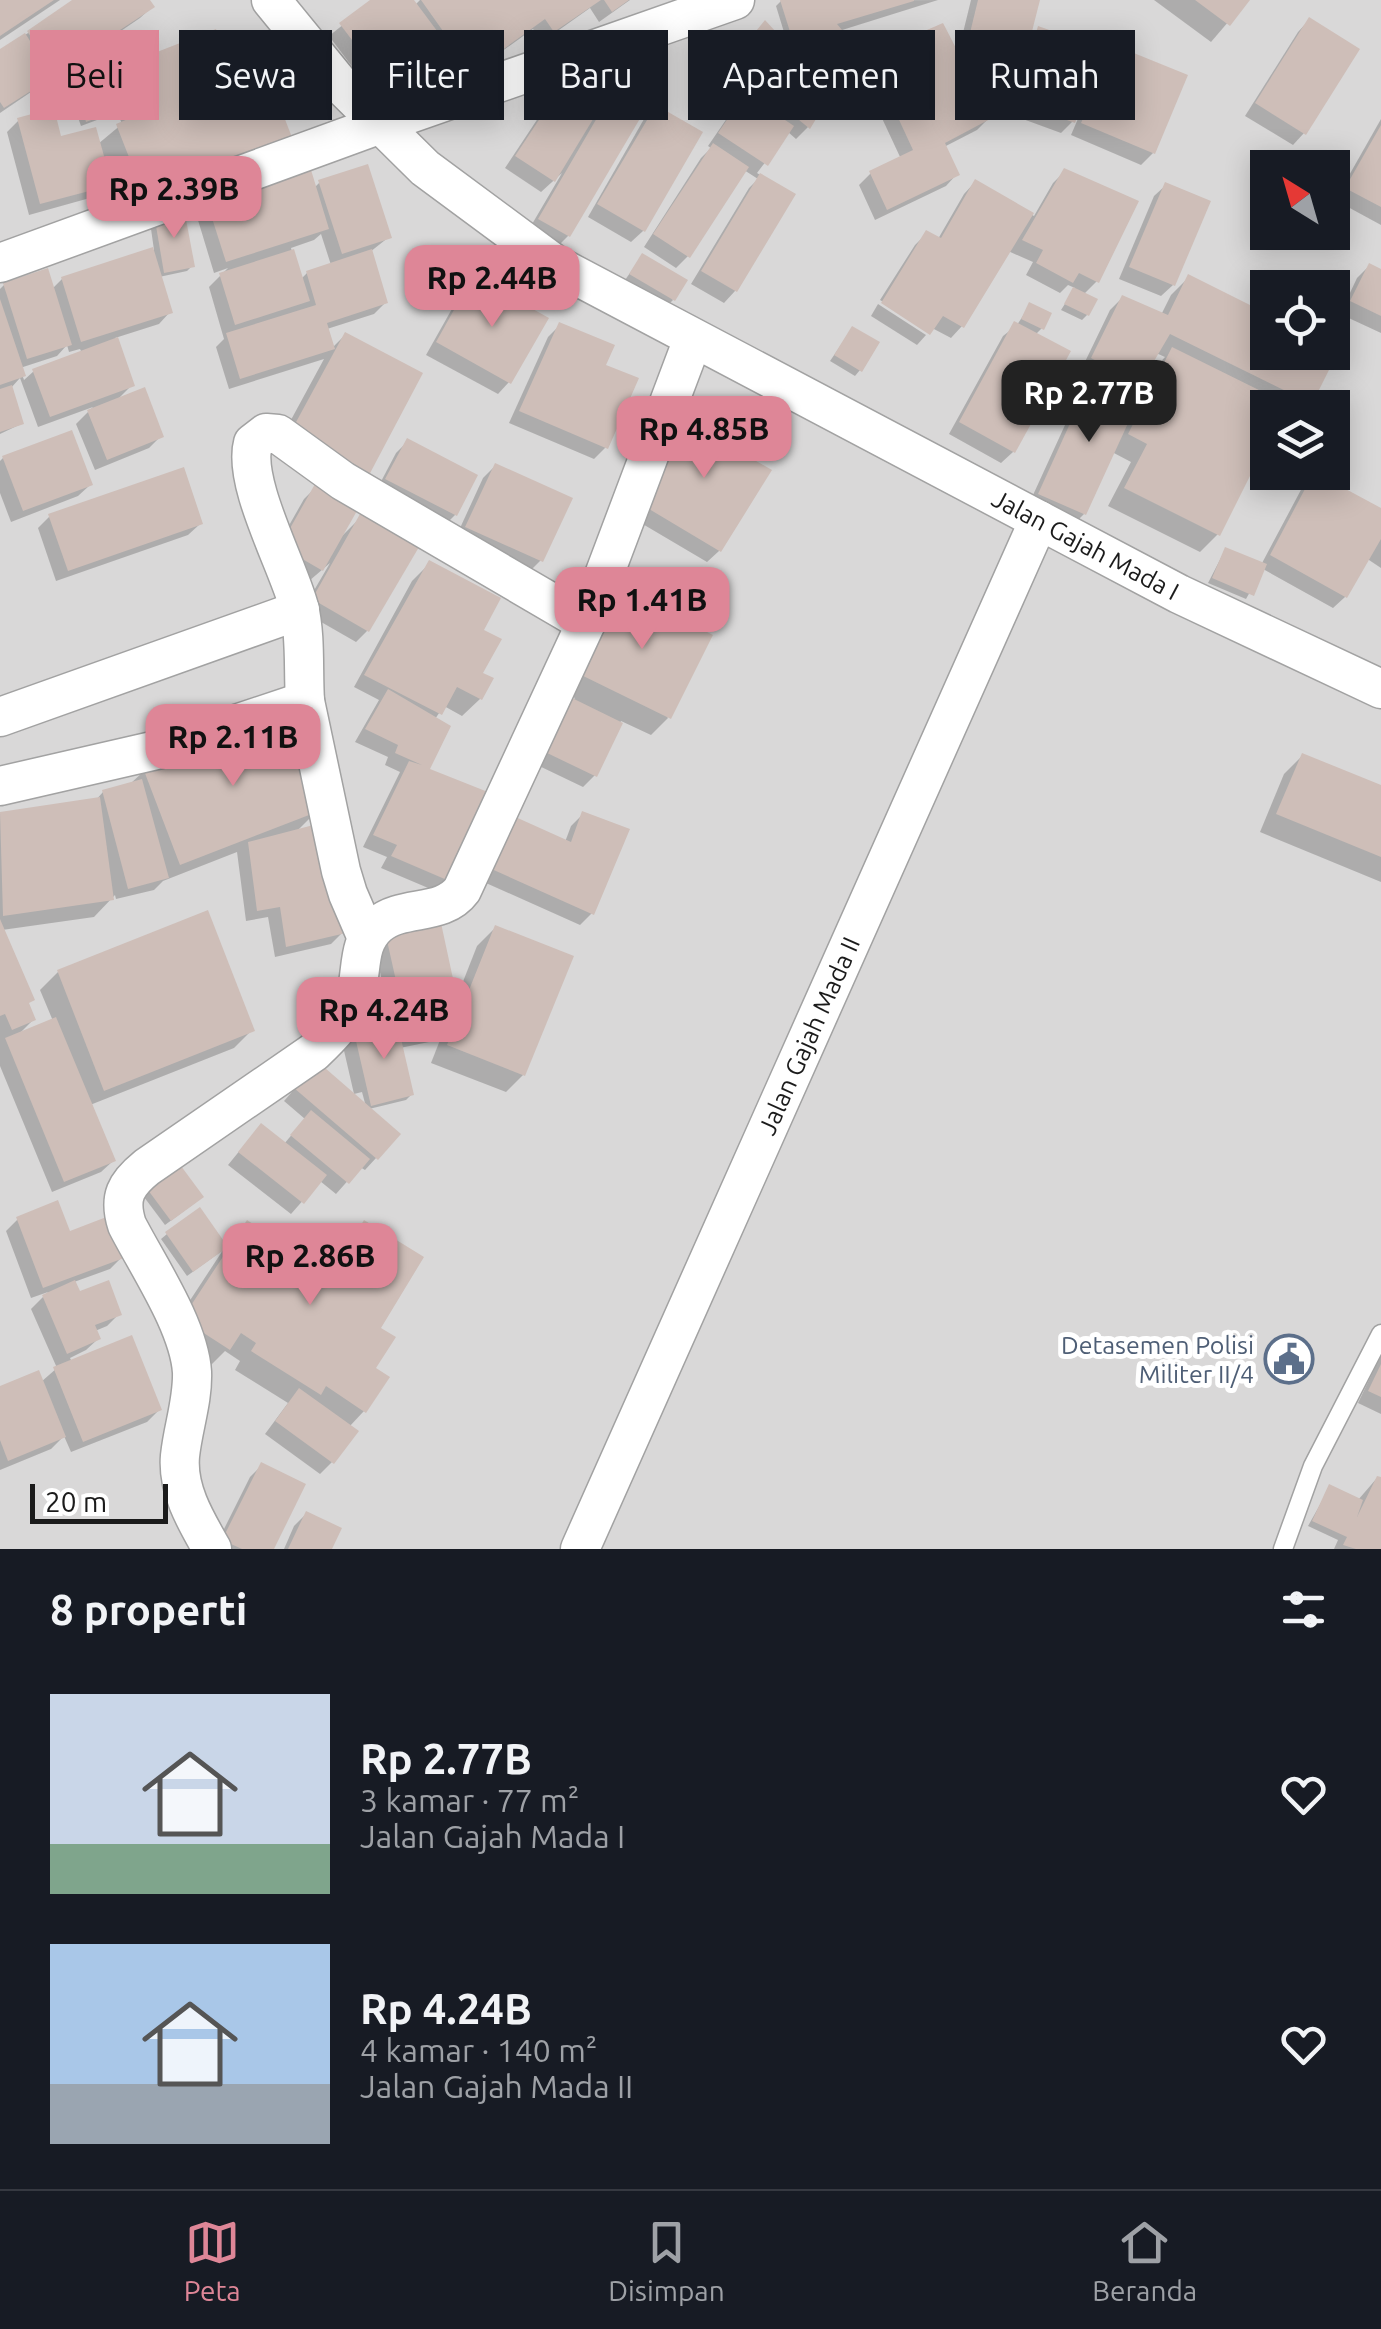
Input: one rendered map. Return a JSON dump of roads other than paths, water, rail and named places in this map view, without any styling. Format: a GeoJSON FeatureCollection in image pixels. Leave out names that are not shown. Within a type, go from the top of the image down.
{"type":"FeatureCollection","features":[{"type":"Feature","properties":{"kind":"street","name":"Jalan Gajah Mada I"},"geometry":{"type":"LineString","coordinates":[[271,0],[338,82],[425,168],[556,265],[1179,594],[1381,689]]}},
{"type":"Feature","properties":{"kind":"street"},"geometry":{"type":"LineString","coordinates":[[0,263],[715,3]]}},
{"type":"Feature","properties":{"kind":"street"},"geometry":{"type":"LineString","coordinates":[[212,1549],[183,1490],[180,1458],[190,1410],[192,1370],[184,1337],[127,1224],[122,1199],[125,1188],[147,1166],[314,1052],[334,1034],[347,1016],[356,993],[361,954],[377,926],[395,913],[445,904],[458,896],[586,623],[693,339]]}},
{"type":"Feature","properties":{"kind":"street"},"geometry":{"type":"LineString","coordinates":[[367,938],[344,882],[305,701],[300,610],[259,494],[252,463],[254,443],[266,432],[278,434],[343,480],[586,623]]}},
{"type":"Feature","properties":{"kind":"street","name":"Jalan Gajah Mada II"},"geometry":{"type":"LineString","coordinates":[[580,1549],[1039,520]]}},
{"type":"Feature","properties":{"kind":"street"},"geometry":{"type":"LineString","coordinates":[[0,717],[300,610]]}},
{"type":"Feature","properties":{"kind":"street"},"geometry":{"type":"LineString","coordinates":[[0,786],[160,749],[305,701]]}},
{"type":"Feature","properties":{"kind":"lane"},"geometry":{"type":"LineString","coordinates":[[1283,1549],[1313,1466],[1381,1334]]}},
{"type":"Feature","properties":{"kind":"place","name":"Detasemen Polisi Militer II/4"},"geometry":{"type":"Point","coordinates":[1289,1359]}}]}
